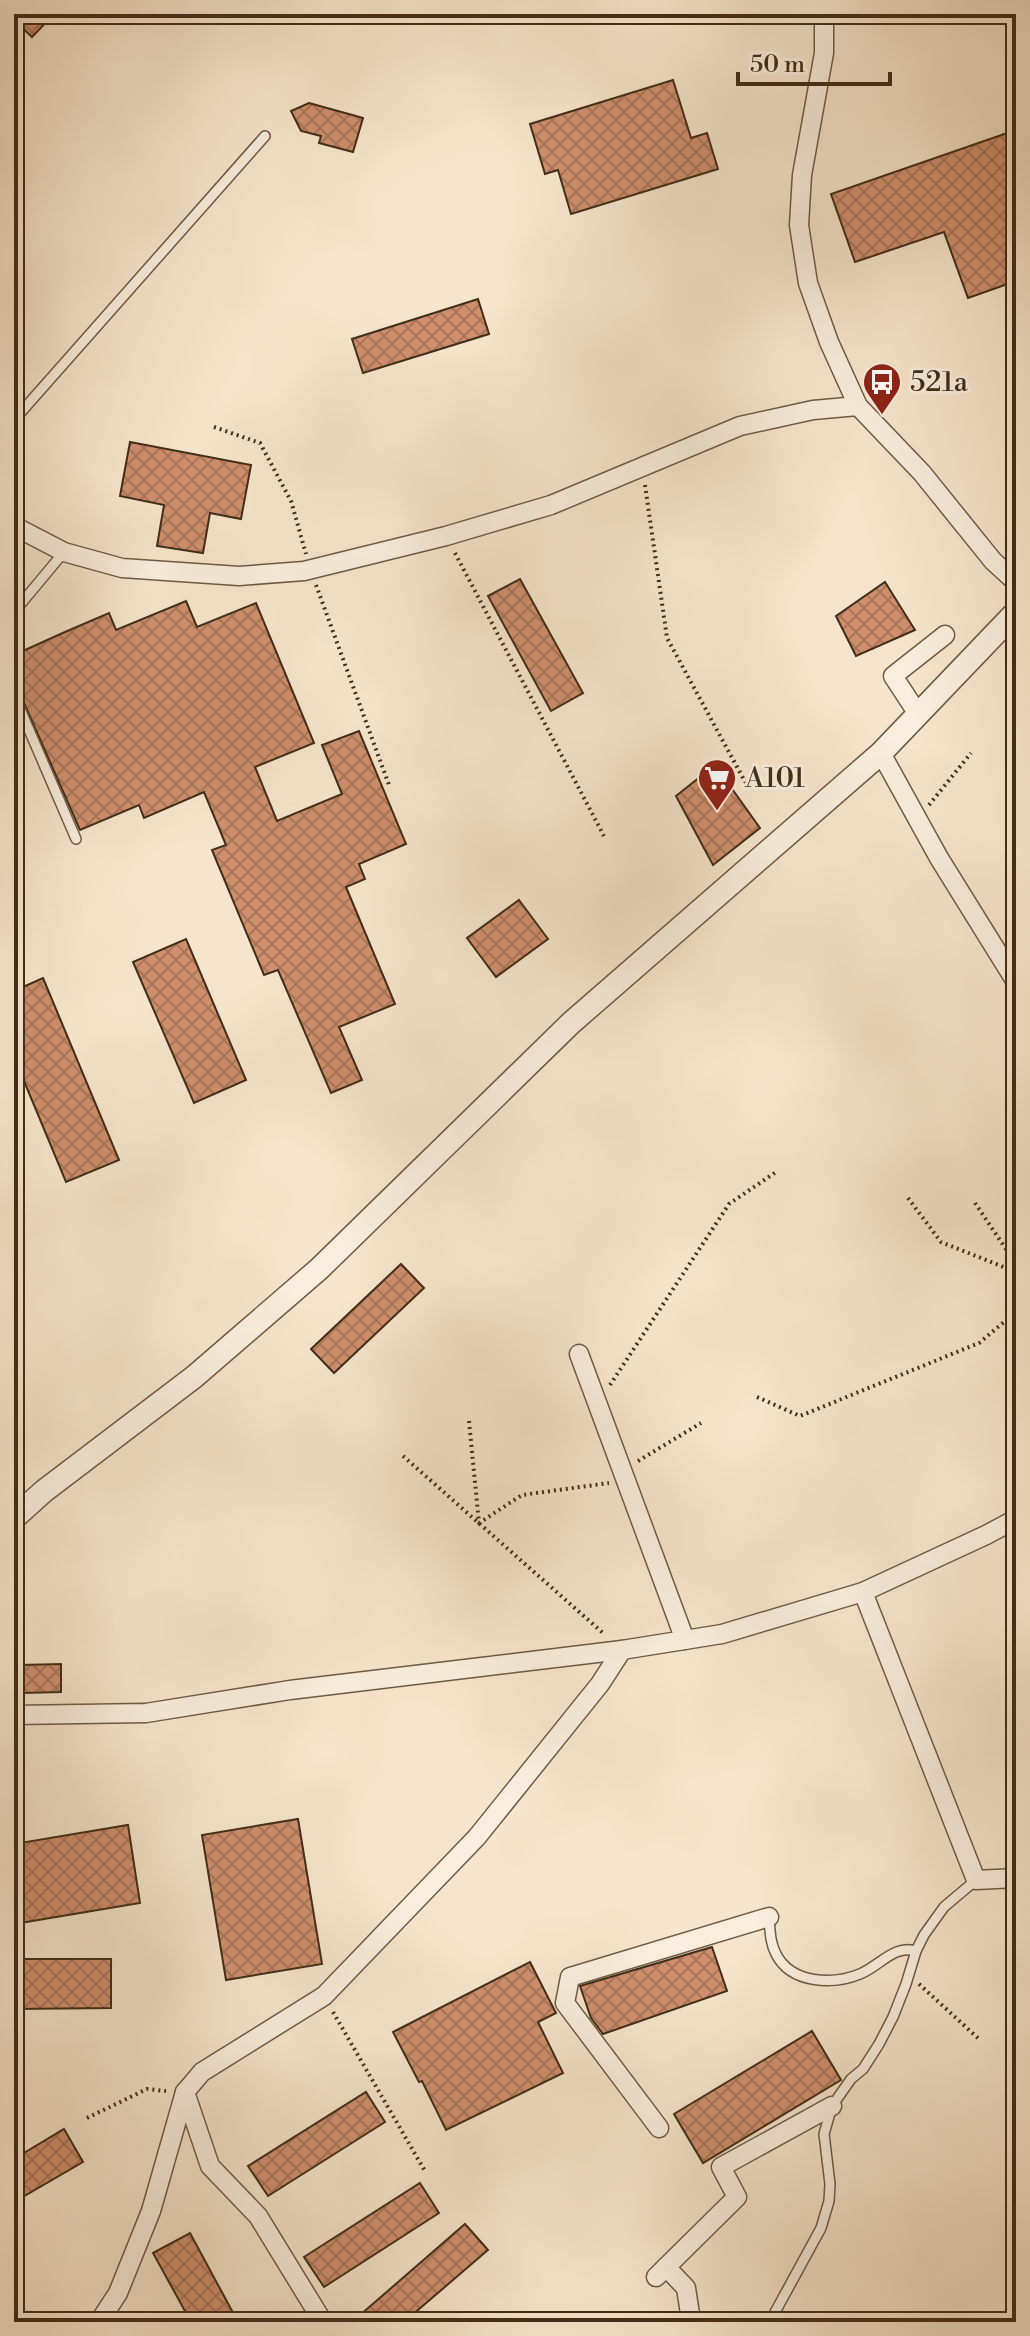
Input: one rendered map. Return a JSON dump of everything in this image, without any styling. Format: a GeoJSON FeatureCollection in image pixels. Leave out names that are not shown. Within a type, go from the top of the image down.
{"type":"FeatureCollection","features":[{"type":"Feature","properties":{"kind":"street"},"geometry":{"type":"LineString","coordinates":[[824,14],[824,53],[802,175],[799,225],[808,283],[829,342],[858,406],[922,473],[993,561],[1016,582]]}},
{"type":"Feature","properties":{"kind":"street"},"geometry":{"type":"LineString","coordinates":[[14,526],[64,552],[122,568],[239,576],[310,570],[446,536],[551,505],[740,426],[813,410],[858,406]]}},
{"type":"Feature","properties":{"kind":"street"},"geometry":{"type":"LineString","coordinates":[[14,1518],[44,1491],[194,1377],[319,1269],[571,1023],[881,753],[1016,612]]}},
{"type":"Feature","properties":{"kind":"street"},"geometry":{"type":"LineString","coordinates":[[918,714],[893,676],[945,635]]}},
{"type":"Feature","properties":{"kind":"street"},"geometry":{"type":"LineString","coordinates":[[881,753],[1016,982]]}},
{"type":"Feature","properties":{"kind":"street"},"geometry":{"type":"LineString","coordinates":[[579,1354],[685,1640]]}},
{"type":"Feature","properties":{"kind":"street"},"geometry":{"type":"LineString","coordinates":[[14,1715],[146,1713],[290,1690],[622,1650],[722,1634],[863,1592],[1016,1519]]}},
{"type":"Feature","properties":{"kind":"street"},"geometry":{"type":"LineString","coordinates":[[863,1592],[976,1880],[1016,1878]]}},
{"type":"Feature","properties":{"kind":"street"},"geometry":{"type":"LineString","coordinates":[[99,2322],[118,2293],[151,2211],[185,2092],[202,2072],[324,1996],[477,1837],[600,1684],[622,1650]]}},
{"type":"Feature","properties":{"kind":"street"},"geometry":{"type":"LineString","coordinates":[[659,2128],[565,2003],[570,1977],[769,1917]]}},
{"type":"Feature","properties":{"kind":"street"},"geometry":{"type":"LineString","coordinates":[[185,2092],[210,2166],[258,2216],[323,2322]]}},
{"type":"Feature","properties":{"kind":"street"},"geometry":{"type":"LineString","coordinates":[[690,2314],[686,2288],[661,2272],[737,2197],[721,2167],[832,2106]]}},
{"type":"Feature","properties":{"kind":"lane"},"geometry":{"type":"LineString","coordinates":[[14,420],[265,136]]}},
{"type":"Feature","properties":{"kind":"lane"},"geometry":{"type":"LineString","coordinates":[[14,612],[64,552]]}},
{"type":"Feature","properties":{"kind":"lane"},"geometry":{"type":"LineString","coordinates":[[14,695],[76,839]]}},
{"type":"Feature","properties":{"kind":"lane"},"geometry":{"type":"LineString","coordinates":[[773,2316],[826,2214],[830,2184],[824,2134],[832,2106],[879,2044],[893,2017],[924,1935],[944,1907],[976,1880]]}},
{"type":"Feature","properties":{"kind":"lane"},"geometry":{"type":"LineString","coordinates":[[769,1917],[776,1954],[789,1970],[808,1978],[846,1978],[872,1968],[898,1950],[916,1951]]}},
{"type":"Feature","properties":{"kind":"path"},"geometry":{"type":"LineString","coordinates":[[214,427],[260,443],[291,501],[310,570],[389,785]]}},
{"type":"Feature","properties":{"kind":"path"},"geometry":{"type":"LineString","coordinates":[[642,467],[667,638],[749,789]]}},
{"type":"Feature","properties":{"kind":"path"},"geometry":{"type":"LineString","coordinates":[[446,536],[604,836]]}},
{"type":"Feature","properties":{"kind":"path"},"geometry":{"type":"LineString","coordinates":[[918,819],[971,753]]}},
{"type":"Feature","properties":{"kind":"path"},"geometry":{"type":"LineString","coordinates":[[598,1403],[729,1204],[776,1172]]}},
{"type":"Feature","properties":{"kind":"path"},"geometry":{"type":"LineString","coordinates":[[908,1198],[941,1242],[1016,1272]]}},
{"type":"Feature","properties":{"kind":"path"},"geometry":{"type":"LineString","coordinates":[[975,1203],[1016,1264]]}},
{"type":"Feature","properties":{"kind":"path"},"geometry":{"type":"LineString","coordinates":[[757,1397],[800,1416],[979,1343],[1016,1312]]}},
{"type":"Feature","properties":{"kind":"path"},"geometry":{"type":"LineString","coordinates":[[469,1421],[479,1523]]}},
{"type":"Feature","properties":{"kind":"path"},"geometry":{"type":"LineString","coordinates":[[479,1523],[522,1495],[624,1476],[701,1423]]}},
{"type":"Feature","properties":{"kind":"path"},"geometry":{"type":"LineString","coordinates":[[403,1456],[622,1650]]}},
{"type":"Feature","properties":{"kind":"path"},"geometry":{"type":"LineString","coordinates":[[909,1974],[980,2040]]}},
{"type":"Feature","properties":{"kind":"path"},"geometry":{"type":"LineString","coordinates":[[324,1996],[426,2173]]}},
{"type":"Feature","properties":{"kind":"path"},"geometry":{"type":"LineString","coordinates":[[87,2118],[147,2089],[185,2092]]}},
{"type":"Feature","properties":{"kind":"building"},"geometry":{"type":"Polygon","coordinates":[[[14,14],[54,14],[32,37],[14,20],[14,14]]]}},
{"type":"Feature","properties":{"kind":"building"},"geometry":{"type":"Polygon","coordinates":[[[673,80],[691,138],[707,133],[718,169],[571,214],[558,170],[545,174],[530,124],[673,80]]]}},
{"type":"Feature","properties":{"kind":"building"},"geometry":{"type":"Polygon","coordinates":[[[309,103],[363,118],[353,152],[319,143],[321,136],[301,131],[291,111],[309,103]]]}},
{"type":"Feature","properties":{"kind":"building"},"geometry":{"type":"Polygon","coordinates":[[[1016,130],[1016,281],[968,298],[944,232],[855,262],[831,194],[1016,130]]]}},
{"type":"Feature","properties":{"kind":"building"},"geometry":{"type":"Polygon","coordinates":[[[478,299],[489,334],[363,373],[352,339],[478,299]]]}},
{"type":"Feature","properties":{"kind":"building"},"geometry":{"type":"Polygon","coordinates":[[[130,442],[251,465],[241,519],[210,513],[203,553],[157,546],[164,505],[120,496],[130,442]]]}},
{"type":"Feature","properties":{"kind":"building"},"geometry":{"type":"Polygon","coordinates":[[[520,579],[583,693],[551,711],[488,596],[520,579]]]}},
{"type":"Feature","properties":{"kind":"building"},"geometry":{"type":"Polygon","coordinates":[[[885,582],[915,630],[856,656],[836,616],[885,582]]]}},
{"type":"Feature","properties":{"kind":"building"},"geometry":{"type":"Polygon","coordinates":[[[186,601],[197,627],[256,603],[314,743],[255,767],[277,821],[342,794],[322,745],[359,731],[406,844],[359,864],[365,879],[346,887],[395,1004],[339,1027],[362,1080],[331,1093],[278,970],[264,975],[212,850],[226,845],[204,792],[144,818],[139,805],[80,830],[14,680],[14,655],[109,613],[116,630],[186,601]]]}},
{"type":"Feature","properties":{"kind":"building","name":"A101"},"geometry":{"type":"Polygon","coordinates":[[[715,765],[760,828],[713,865],[676,796],[715,765]]]}},
{"type":"Feature","properties":{"kind":"building"},"geometry":{"type":"Polygon","coordinates":[[[519,900],[548,939],[496,977],[467,938],[519,900]]]}},
{"type":"Feature","properties":{"kind":"building"},"geometry":{"type":"Polygon","coordinates":[[[186,939],[246,1080],[194,1103],[133,962],[186,939]]]}},
{"type":"Feature","properties":{"kind":"building"},"geometry":{"type":"Polygon","coordinates":[[[43,978],[119,1160],[66,1182],[14,1057],[14,991],[43,978]]]}},
{"type":"Feature","properties":{"kind":"building"},"geometry":{"type":"Polygon","coordinates":[[[401,1264],[424,1288],[334,1373],[311,1349],[401,1264]]]}},
{"type":"Feature","properties":{"kind":"building"},"geometry":{"type":"Polygon","coordinates":[[[61,1664],[61,1692],[22,1693],[21,1665],[61,1664]]]}},
{"type":"Feature","properties":{"kind":"building"},"geometry":{"type":"Polygon","coordinates":[[[298,1819],[322,1964],[226,1980],[202,1835],[298,1819]]]}},
{"type":"Feature","properties":{"kind":"building"},"geometry":{"type":"Polygon","coordinates":[[[128,1825],[140,1903],[14,1924],[14,1844],[128,1825]]]}},
{"type":"Feature","properties":{"kind":"building"},"geometry":{"type":"Polygon","coordinates":[[[712,1947],[727,1991],[603,2034],[591,2018],[580,1986],[712,1947]]]}},
{"type":"Feature","properties":{"kind":"building"},"geometry":{"type":"Polygon","coordinates":[[[14,1959],[111,1959],[111,2008],[14,2009],[14,1959]]]}},
{"type":"Feature","properties":{"kind":"building"},"geometry":{"type":"Polygon","coordinates":[[[530,1962],[556,2013],[538,2022],[563,2073],[446,2130],[393,2032],[530,1962]]]}},
{"type":"Feature","properties":{"kind":"building"},"geometry":{"type":"Polygon","coordinates":[[[812,2031],[841,2080],[703,2163],[674,2114],[812,2031]]]}},
{"type":"Feature","properties":{"kind":"building"},"geometry":{"type":"Polygon","coordinates":[[[366,2092],[385,2122],[268,2196],[248,2166],[366,2092]]]}},
{"type":"Feature","properties":{"kind":"building"},"geometry":{"type":"Polygon","coordinates":[[[64,2129],[83,2162],[14,2202],[14,2159],[64,2129]]]}},
{"type":"Feature","properties":{"kind":"building"},"geometry":{"type":"Polygon","coordinates":[[[420,2183],[439,2213],[324,2287],[304,2257],[420,2183]]]}},
{"type":"Feature","properties":{"kind":"building"},"geometry":{"type":"Polygon","coordinates":[[[465,2224],[488,2250],[404,2322],[352,2322],[465,2224]]]}},
{"type":"Feature","properties":{"kind":"building"},"geometry":{"type":"Polygon","coordinates":[[[190,2233],[238,2322],[191,2322],[153,2253],[190,2233]]]}},
{"type":"Feature","properties":{"kind":"place","name":"521a"},"geometry":{"type":"Point","coordinates":[882,416]}},
{"type":"Feature","properties":{"kind":"place","name":"A101"},"geometry":{"type":"Point","coordinates":[717,812]}}]}
